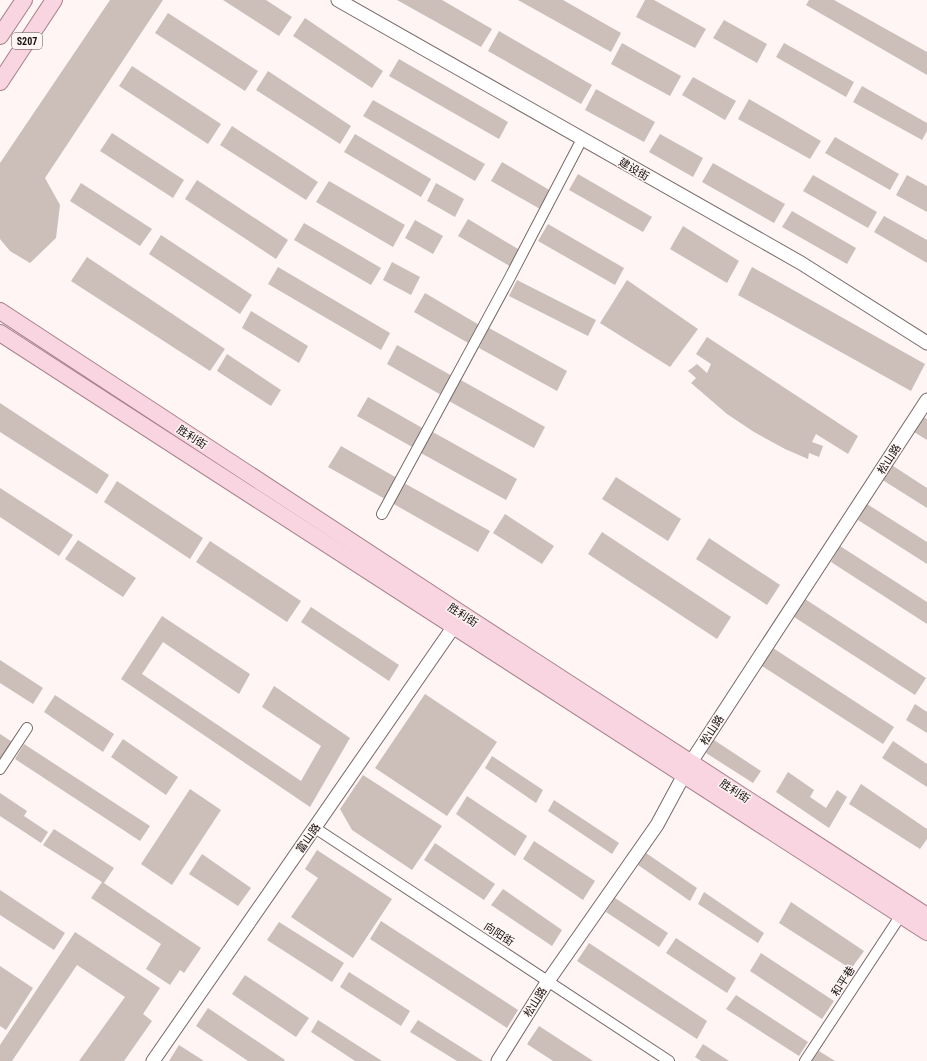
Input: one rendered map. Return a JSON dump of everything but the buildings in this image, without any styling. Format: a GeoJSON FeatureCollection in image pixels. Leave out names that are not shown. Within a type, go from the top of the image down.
{"type":"FeatureCollection","features":[{"type":"Feature","properties":{"kind":"main road","name":"S207"},"geometry":{"type":"LineString","coordinates":[[0,36],[24,0]]}},
{"type":"Feature","properties":{"kind":"main road","name":"S207"},"geometry":{"type":"LineString","coordinates":[[0,82],[54,0]]}},
{"type":"Feature","properties":{"kind":"main road","name":"胜利街"},"geometry":{"type":"LineString","coordinates":[[0,311],[459,620],[687,768],[927,916]]}},
{"type":"Feature","properties":{"kind":"main road","name":"胜利街"},"geometry":{"type":"LineString","coordinates":[[0,333],[459,620]]}},
{"type":"Feature","properties":{"kind":"main road","name":"胜利街"},"geometry":{"type":"LineString","coordinates":[[687,768],[927,932]]}},
{"type":"Feature","properties":{"kind":"street","name":"建设街"},"geometry":{"type":"LineString","coordinates":[[338,0],[800,263],[927,343]]}},
{"type":"Feature","properties":{"kind":"street"},"geometry":{"type":"LineString","coordinates":[[382,514],[508,281],[582,139]]}},
{"type":"Feature","properties":{"kind":"street","name":"松山路"},"geometry":{"type":"LineString","coordinates":[[498,1061],[548,981],[657,825],[687,768],[927,400]]}},
{"type":"Feature","properties":{"kind":"street","name":"富山路"},"geometry":{"type":"LineString","coordinates":[[153,1061],[459,620]]}},
{"type":"Feature","properties":{"kind":"street"},"geometry":{"type":"LineString","coordinates":[[0,769],[26,728]]}},
{"type":"Feature","properties":{"kind":"street","name":"向阳街"},"geometry":{"type":"LineString","coordinates":[[315,828],[669,1061]]}},
{"type":"Feature","properties":{"kind":"street","name":"和平巷"},"geometry":{"type":"LineString","coordinates":[[805,1061],[901,915]]}}]}
